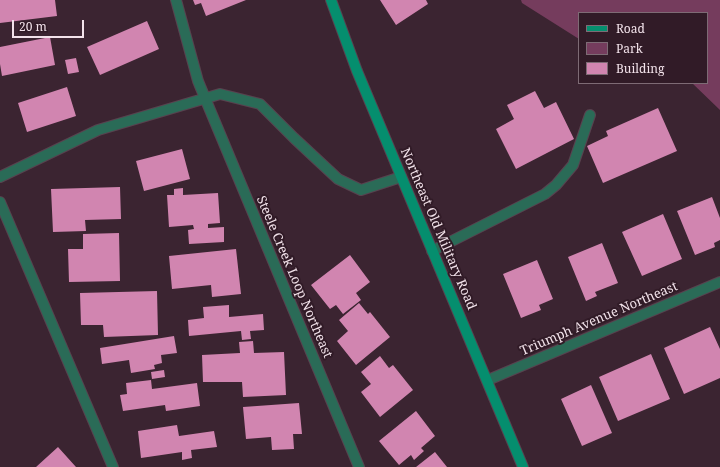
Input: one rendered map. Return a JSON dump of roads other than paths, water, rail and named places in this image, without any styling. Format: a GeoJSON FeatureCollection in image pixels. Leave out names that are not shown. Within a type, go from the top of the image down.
{"type":"FeatureCollection","features":[{"type":"Feature","properties":{"kind":"street","name":"Steele Creek Loop Northeast"},"geometry":{"type":"LineString","coordinates":[[176,0],[198,81],[359,467]]}},
{"type":"Feature","properties":{"kind":"street","name":"Northeast Old Military Road"},"geometry":{"type":"LineString","coordinates":[[331,0],[357,72],[488,380],[523,467]]}},
{"type":"Feature","properties":{"kind":"street"},"geometry":{"type":"LineString","coordinates":[[0,177],[98,130],[220,94],[260,104],[338,179],[361,190],[401,177]]}},
{"type":"Feature","properties":{"kind":"street"},"geometry":{"type":"LineString","coordinates":[[432,251],[545,194],[556,185],[573,165],[590,115]]}},
{"type":"Feature","properties":{"kind":"street"},"geometry":{"type":"LineString","coordinates":[[0,202],[114,467]]}},
{"type":"Feature","properties":{"kind":"street","name":"Triumph Avenue Northeast"},"geometry":{"type":"LineString","coordinates":[[488,380],[720,282]]}}]}
